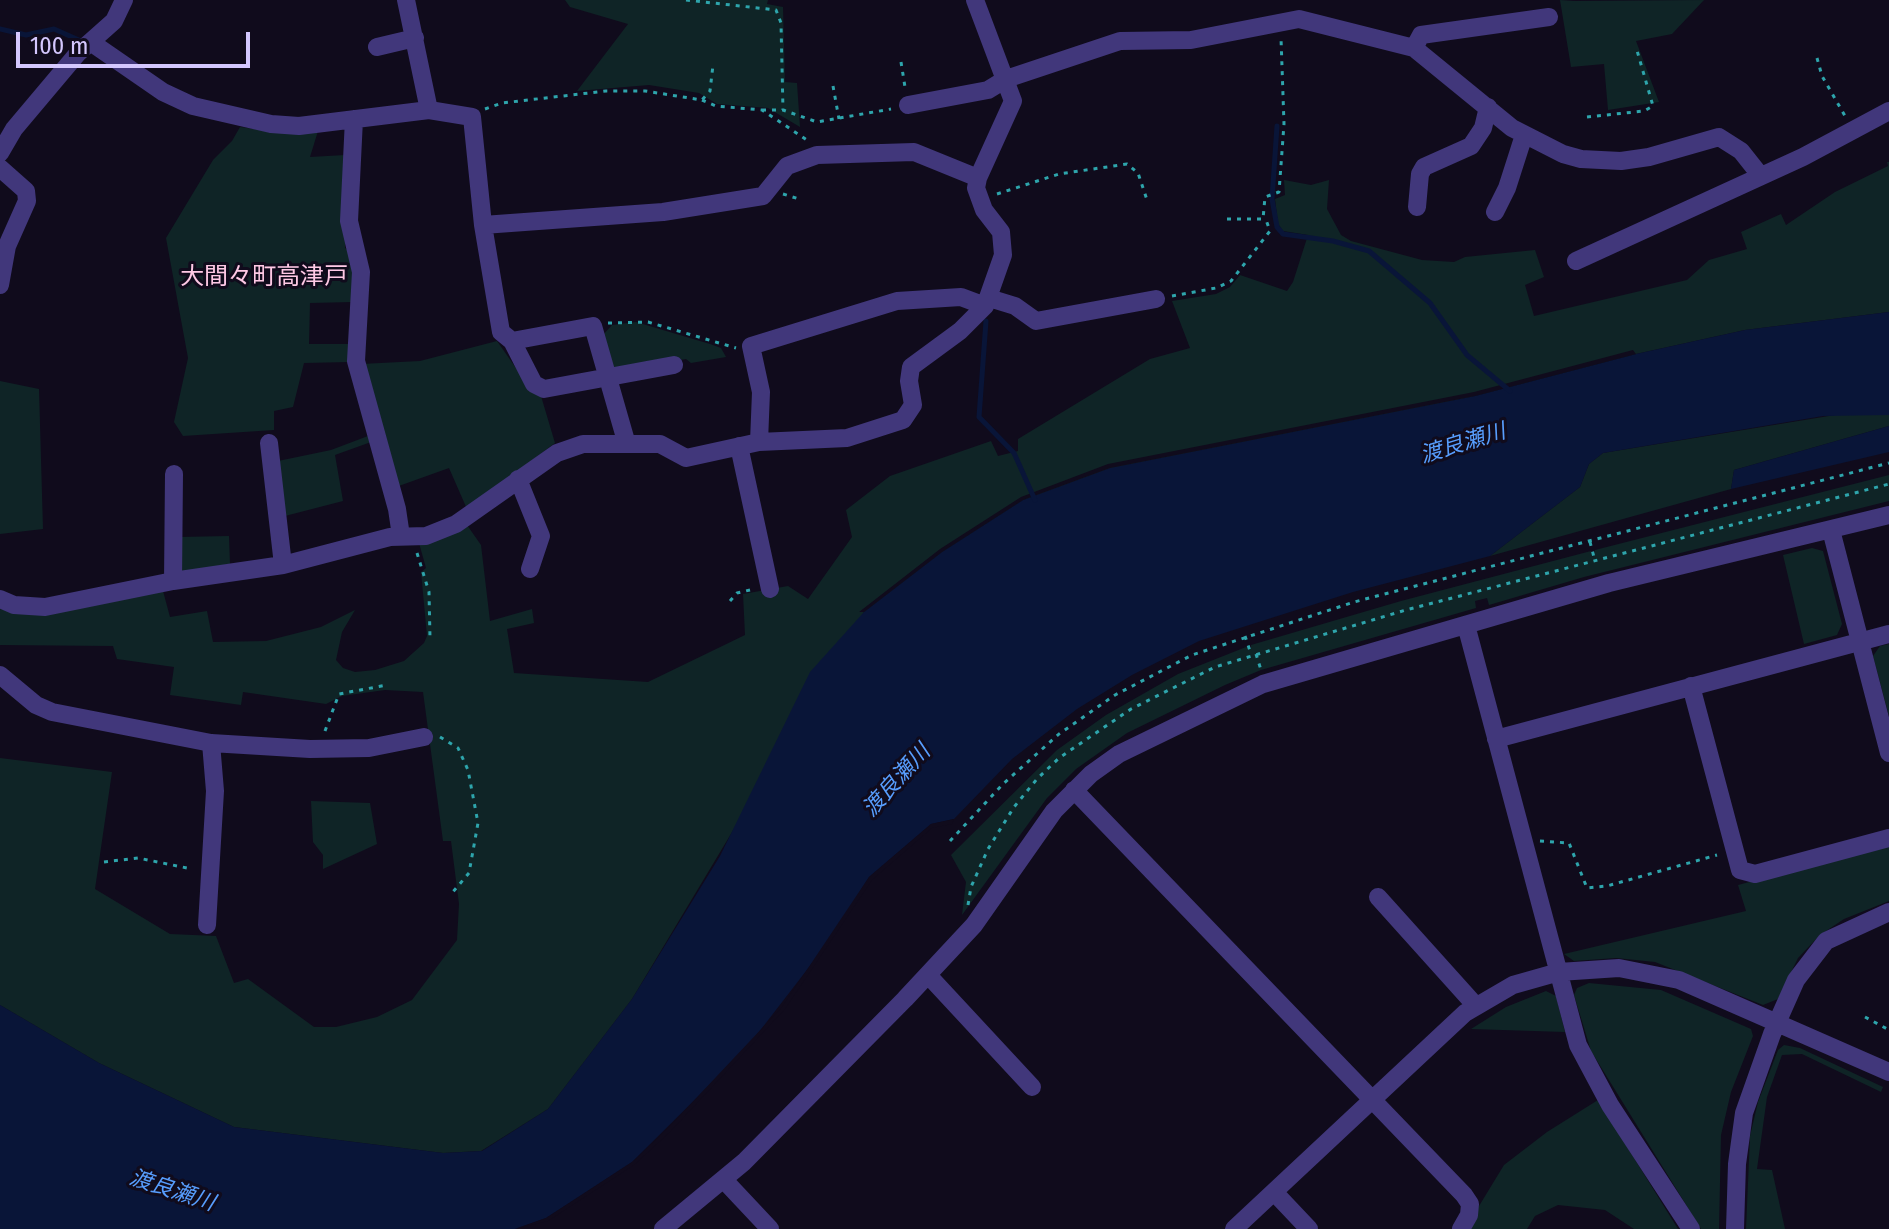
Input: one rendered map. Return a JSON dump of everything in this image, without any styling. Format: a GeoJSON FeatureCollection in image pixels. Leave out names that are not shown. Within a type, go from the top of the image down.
{"type":"FeatureCollection","features":[{"type":"Feature","properties":{"kind":"street"},"geometry":{"type":"LineString","coordinates":[[0,153],[14,129],[78,53],[114,21],[124,0]]}},
{"type":"Feature","properties":{"kind":"street"},"geometry":{"type":"LineString","coordinates":[[406,0],[429,110]]}},
{"type":"Feature","properties":{"kind":"street"},"geometry":{"type":"LineString","coordinates":[[0,599],[14,605],[45,607],[173,581],[283,565],[450,528],[518,479],[570,447],[626,441],[660,444],[686,458],[759,442],[847,438],[903,420],[913,405],[909,381],[911,367],[960,331],[987,302],[1003,255],[1003,238],[980,201],[978,178],[1012,106],[1006,79],[975,0]]}},
{"type":"Feature","properties":{"kind":"street"},"geometry":{"type":"LineString","coordinates":[[1293,0],[1299,19]]}},
{"type":"Feature","properties":{"kind":"street"},"geometry":{"type":"LineString","coordinates":[[1414,48],[1421,35],[1549,17]]}},
{"type":"Feature","properties":{"kind":"street"},"geometry":{"type":"LineString","coordinates":[[908,105],[988,90],[1006,79],[1120,41],[1191,40],[1299,19],[1414,48],[1524,135],[1563,154],[1601,161],[1649,157],[1719,137],[1741,151],[1760,175]]}},
{"type":"Feature","properties":{"kind":"street"},"geometry":{"type":"LineString","coordinates":[[377,47],[415,38]]}},
{"type":"Feature","properties":{"kind":"street"},"geometry":{"type":"LineString","coordinates":[[92,43],[163,92],[193,106],[271,124],[299,126],[429,110],[472,117],[483,225],[501,332],[512,341],[515,353],[539,387],[674,365]]}},
{"type":"Feature","properties":{"kind":"street"},"geometry":{"type":"LineString","coordinates":[[1417,207],[1424,167],[1471,146],[1483,128],[1488,107]]}},
{"type":"Feature","properties":{"kind":"street"},"geometry":{"type":"LineString","coordinates":[[1576,261],[1853,131],[1889,111]]}},
{"type":"Feature","properties":{"kind":"street"},"geometry":{"type":"LineString","coordinates":[[354,119],[349,221],[361,272],[356,361],[397,509],[408,536]]}},
{"type":"Feature","properties":{"kind":"street"},"geometry":{"type":"LineString","coordinates":[[1495,212],[1507,188],[1524,135]]}},
{"type":"Feature","properties":{"kind":"street"},"geometry":{"type":"LineString","coordinates":[[483,225],[663,212],[763,196],[787,166],[817,155],[914,152],[978,178]]}},
{"type":"Feature","properties":{"kind":"street"},"geometry":{"type":"LineString","coordinates":[[0,168],[26,191],[27,201],[7,246],[0,285]]}},
{"type":"Feature","properties":{"kind":"street"},"geometry":{"type":"LineString","coordinates":[[759,442],[761,392],[751,346],[897,301],[961,297],[1015,306],[1036,321],[1156,299]]}},
{"type":"Feature","properties":{"kind":"street"},"geometry":{"type":"LineString","coordinates":[[512,341],[593,326],[626,441]]}},
{"type":"Feature","properties":{"kind":"street"},"geometry":{"type":"LineString","coordinates":[[269,443],[283,565]]}},
{"type":"Feature","properties":{"kind":"street"},"geometry":{"type":"LineString","coordinates":[[739,446],[770,588]]}},
{"type":"Feature","properties":{"kind":"street"},"geometry":{"type":"LineString","coordinates":[[173,581],[174,474]]}},
{"type":"Feature","properties":{"kind":"street"},"geometry":{"type":"LineString","coordinates":[[518,479],[541,536],[530,569]]}},
{"type":"Feature","properties":{"kind":"street"},"geometry":{"type":"LineString","coordinates":[[663,1229],[709,1188],[724,1180],[928,975],[974,925],[1039,830],[1074,790],[1119,754],[1263,684],[1609,583],[1889,515]]}},
{"type":"Feature","properties":{"kind":"street"},"geometry":{"type":"LineString","coordinates":[[1831,530],[1889,753]]}},
{"type":"Feature","properties":{"kind":"street"},"geometry":{"type":"LineString","coordinates":[[1466,625],[1583,1057],[1691,1229]]}},
{"type":"Feature","properties":{"kind":"street"},"geometry":{"type":"LineString","coordinates":[[1496,739],[1889,634]]}},
{"type":"Feature","properties":{"kind":"street"},"geometry":{"type":"LineString","coordinates":[[0,675],[36,705],[52,712],[211,743],[317,749],[389,747],[424,737]]}},
{"type":"Feature","properties":{"kind":"street"},"geometry":{"type":"LineString","coordinates":[[1691,686],[1740,870],[1755,874],[1889,838]]}},
{"type":"Feature","properties":{"kind":"street"},"geometry":{"type":"LineString","coordinates":[[207,925],[215,791],[211,743]]}},
{"type":"Feature","properties":{"kind":"street"},"geometry":{"type":"LineString","coordinates":[[1074,790],[1470,1204],[1461,1229]]}},
{"type":"Feature","properties":{"kind":"street"},"geometry":{"type":"LineString","coordinates":[[1378,897],[1476,1006]]}},
{"type":"Feature","properties":{"kind":"street"},"geometry":{"type":"LineString","coordinates":[[1735,1229],[1737,1164],[1744,1113],[1777,1022],[1814,953],[1840,932],[1889,912]]}},
{"type":"Feature","properties":{"kind":"street"},"geometry":{"type":"LineString","coordinates":[[1234,1229],[1476,1006],[1513,985],[1559,972],[1599,968],[1654,973],[1693,985],[1889,1072]]}},
{"type":"Feature","properties":{"kind":"street"},"geometry":{"type":"LineString","coordinates":[[928,975],[1032,1087]]}},
{"type":"Feature","properties":{"kind":"street"},"geometry":{"type":"LineString","coordinates":[[724,1180],[770,1229]]}},
{"type":"Feature","properties":{"kind":"street"},"geometry":{"type":"LineString","coordinates":[[1274,1192],[1309,1229]]}},
{"type":"Feature","properties":{"kind":"path"},"geometry":{"type":"LineString","coordinates":[[686,0],[776,10],[781,23],[783,110]]}},
{"type":"Feature","properties":{"kind":"path"},"geometry":{"type":"LineString","coordinates":[[1156,299],[1216,288],[1237,275],[1270,231],[1265,217],[1268,195],[1276,194],[1283,170],[1281,38]]}},
{"type":"Feature","properties":{"kind":"path"},"geometry":{"type":"LineString","coordinates":[[1587,117],[1644,111],[1653,106],[1636,47]]}},
{"type":"Feature","properties":{"kind":"path"},"geometry":{"type":"LineString","coordinates":[[1817,58],[1822,76],[1853,131]]}},
{"type":"Feature","properties":{"kind":"path"},"geometry":{"type":"LineString","coordinates":[[472,117],[502,103],[606,91],[645,91],[702,100],[716,106],[783,110],[817,122],[908,105],[901,62]]}},
{"type":"Feature","properties":{"kind":"path"},"geometry":{"type":"LineString","coordinates":[[702,100],[710,91],[713,65]]}},
{"type":"Feature","properties":{"kind":"path"},"geometry":{"type":"LineString","coordinates":[[833,86],[839,119]]}},
{"type":"Feature","properties":{"kind":"path"},"geometry":{"type":"LineString","coordinates":[[762,110],[808,140],[817,155]]}},
{"type":"Feature","properties":{"kind":"path"},"geometry":{"type":"LineString","coordinates":[[980,201],[1020,184],[1117,164],[1135,168],[1148,203]]}},
{"type":"Feature","properties":{"kind":"path"},"geometry":{"type":"LineString","coordinates":[[1227,219],[1257,221],[1265,217]]}},
{"type":"Feature","properties":{"kind":"path"},"geometry":{"type":"LineString","coordinates":[[593,326],[634,320],[734,348],[751,346]]}},
{"type":"Feature","properties":{"kind":"path"},"geometry":{"type":"LineString","coordinates":[[950,841],[1022,766],[1089,713],[1168,666],[1245,636],[1354,602],[1889,463]]}},
{"type":"Feature","properties":{"kind":"path"},"geometry":{"type":"LineString","coordinates":[[408,536],[429,592],[430,638]]}},
{"type":"Feature","properties":{"kind":"path"},"geometry":{"type":"LineString","coordinates":[[1590,540],[1595,561]]}},
{"type":"Feature","properties":{"kind":"path"},"geometry":{"type":"LineString","coordinates":[[730,601],[737,593],[770,588]]}},
{"type":"Feature","properties":{"kind":"path"},"geometry":{"type":"LineString","coordinates":[[1466,595],[1468,604]]}},
{"type":"Feature","properties":{"kind":"path"},"geometry":{"type":"LineString","coordinates":[[1245,636],[1262,673]]}},
{"type":"Feature","properties":{"kind":"path"},"geometry":{"type":"LineString","coordinates":[[317,749],[339,694],[387,685]]}},
{"type":"Feature","properties":{"kind":"path"},"geometry":{"type":"LineString","coordinates":[[424,737],[435,736],[458,748],[476,798],[478,823],[469,873],[452,893]]}},
{"type":"Feature","properties":{"kind":"path"},"geometry":{"type":"LineString","coordinates":[[1525,845],[1553,840],[1569,843],[1587,888],[1607,886],[1734,850]]}},
{"type":"Feature","properties":{"kind":"path"},"geometry":{"type":"LineString","coordinates":[[104,862],[138,858],[186,869],[212,864]]}},
{"type":"Feature","properties":{"kind":"path"},"geometry":{"type":"LineString","coordinates":[[1865,1017],[1889,1030]]}},
{"type":"Feature","properties":{"kind":"green space"},"geometry":{"type":"Polygon","coordinates":[[[565,0],[768,0],[767,4],[783,7],[785,82],[797,83],[800,127],[768,108],[717,104],[699,93],[649,85],[577,91],[628,24],[570,7],[565,0]]]}},
{"type":"Feature","properties":{"kind":"green space"},"geometry":{"type":"Polygon","coordinates":[[[1560,0],[1704,0],[1672,34],[1636,41],[1659,102],[1608,110],[1604,64],[1571,67],[1560,0]]]}},
{"type":"Feature","properties":{"kind":"green space"},"geometry":{"type":"Polygon","coordinates":[[[240,127],[285,133],[318,131],[310,157],[345,155],[345,248],[350,251],[357,269],[353,302],[310,303],[309,344],[353,344],[350,362],[304,363],[293,407],[274,411],[274,430],[183,436],[174,422],[188,358],[166,238],[213,160],[232,141],[240,127]]]}},
{"type":"Feature","properties":{"kind":"green space"},"geometry":{"type":"Polygon","coordinates":[[[1889,162],[1889,312],[1745,330],[1023,500],[942,552],[864,612],[632,999],[548,1109],[481,1151],[443,1153],[234,1127],[99,1063],[0,1005],[0,758],[112,772],[95,889],[170,934],[216,936],[234,983],[248,979],[314,1027],[336,1027],[377,1017],[412,1000],[457,940],[459,904],[451,841],[443,841],[423,692],[385,690],[342,696],[326,704],[243,692],[241,705],[170,695],[174,667],[117,659],[113,646],[0,645],[0,609],[35,614],[163,591],[170,617],[207,611],[213,642],[266,641],[321,627],[355,610],[342,632],[336,660],[343,668],[355,672],[375,670],[404,661],[424,643],[427,636],[421,572],[426,568],[419,543],[467,525],[481,545],[490,621],[532,609],[534,623],[507,629],[514,673],[648,682],[745,635],[743,594],[788,586],[808,599],[852,537],[846,510],[890,476],[991,441],[998,456],[1018,451],[1018,439],[1150,359],[1190,348],[1172,301],[1216,294],[1230,287],[1240,275],[1287,291],[1293,282],[1308,235],[1283,231],[1278,224],[1275,199],[1285,195],[1284,180],[1311,185],[1329,180],[1327,209],[1341,235],[1351,241],[1422,260],[1454,262],[1465,257],[1535,250],[1544,277],[1525,285],[1534,316],[1687,280],[1709,260],[1747,249],[1741,232],[1781,214],[1786,225],[1835,192],[1888,166],[1889,162]]]}},
{"type":"Feature","properties":{"kind":"green space"},"geometry":{"type":"Polygon","coordinates":[[[636,322],[721,348],[726,357],[691,363],[686,359],[615,371],[602,336],[612,325],[636,322]]]}},
{"type":"Feature","properties":{"kind":"green space"},"geometry":{"type":"Polygon","coordinates":[[[497,341],[523,378],[541,396],[555,443],[467,509],[449,468],[396,487],[361,364],[420,361],[497,341]]]}},
{"type":"Feature","properties":{"kind":"green space"},"geometry":{"type":"Polygon","coordinates":[[[0,381],[39,389],[43,529],[0,534],[0,381]]]}},
{"type":"Feature","properties":{"kind":"green space"},"geometry":{"type":"Polygon","coordinates":[[[1841,414],[1889,415],[1889,426],[1734,470],[1731,489],[1490,556],[1580,487],[1589,464],[1603,453],[1841,414]]]}},
{"type":"Feature","properties":{"kind":"green space"},"geometry":{"type":"Polygon","coordinates":[[[368,436],[371,442],[335,455],[343,501],[285,516],[278,461],[331,450],[368,436]]]}},
{"type":"Feature","properties":{"kind":"green space"},"geometry":{"type":"Polygon","coordinates":[[[1889,475],[1889,501],[1584,577],[1489,605],[1487,598],[1475,601],[1476,608],[1261,670],[1225,685],[1127,733],[1076,769],[1047,798],[962,915],[966,882],[951,855],[1057,750],[1106,715],[1178,674],[1246,647],[1251,649],[1251,645],[1401,601],[1591,551],[1593,557],[1595,550],[1889,475]]]}},
{"type":"Feature","properties":{"kind":"green space"},"geometry":{"type":"Polygon","coordinates":[[[229,536],[230,564],[182,572],[178,566],[179,537],[229,536]]]}},
{"type":"Feature","properties":{"kind":"green space"},"geometry":{"type":"Polygon","coordinates":[[[1812,548],[1823,551],[1842,624],[1837,635],[1804,644],[1783,555],[1812,548]]]}},
{"type":"Feature","properties":{"kind":"green space"},"geometry":{"type":"Polygon","coordinates":[[[1889,644],[1889,716],[1873,656],[1880,646],[1889,644]]]}},
{"type":"Feature","properties":{"kind":"green space"},"geometry":{"type":"Polygon","coordinates":[[[311,801],[370,803],[377,844],[323,869],[323,855],[313,842],[311,801]]]}},
{"type":"Feature","properties":{"kind":"green space"},"geometry":{"type":"Polygon","coordinates":[[[1889,845],[1889,901],[1844,919],[1820,935],[1798,958],[1778,999],[1763,1005],[1655,962],[1616,958],[1574,961],[1564,954],[1746,911],[1738,885],[1889,845]]]}},
{"type":"Feature","properties":{"kind":"green space"},"geometry":{"type":"Polygon","coordinates":[[[1589,983],[1661,990],[1751,1029],[1753,1036],[1731,1092],[1721,1135],[1719,1229],[1701,1229],[1591,1051],[1574,995],[1577,988],[1589,983]]]}},
{"type":"Feature","properties":{"kind":"green space"},"geometry":{"type":"Polygon","coordinates":[[[1546,991],[1556,996],[1565,1032],[1471,1029],[1506,1007],[1546,991]]]}},
{"type":"Feature","properties":{"kind":"green space"},"geometry":{"type":"Polygon","coordinates":[[[1784,1045],[1800,1048],[1883,1087],[1881,1092],[1802,1054],[1782,1055],[1767,1097],[1757,1169],[1772,1170],[1785,1229],[1746,1229],[1750,1136],[1758,1102],[1778,1050],[1784,1045]]]}},
{"type":"Feature","properties":{"kind":"green space"},"geometry":{"type":"Polygon","coordinates":[[[1598,1100],[1678,1229],[1634,1229],[1605,1210],[1558,1205],[1535,1216],[1527,1229],[1465,1229],[1504,1165],[1547,1132],[1598,1100]]]}},
{"type":"Feature","properties":{"kind":"water","name":"渡良瀬川"},"geometry":{"type":"Polygon","coordinates":[[[1889,312],[1889,415],[1823,416],[1603,453],[1589,464],[1580,487],[1490,556],[1353,592],[1199,641],[1132,675],[1077,709],[1012,759],[954,819],[931,824],[869,877],[830,940],[745,1050],[632,1162],[546,1218],[515,1229],[0,1229],[0,1005],[99,1063],[234,1127],[443,1153],[482,1151],[548,1109],[632,999],[720,856],[810,672],[864,612],[942,552],[1023,500],[1110,468],[1475,396],[1636,354],[1745,330],[1889,312]]]}},
{"type":"Feature","properties":{"kind":"water"},"geometry":{"type":"Polygon","coordinates":[[[1889,426],[1889,452],[1731,489],[1734,470],[1889,426]]]}},
{"type":"Feature","properties":{"kind":"pier"},"geometry":{"type":"Polygon","coordinates":[[[1633,350],[1636,354],[1475,396],[1110,468],[1023,500],[942,552],[864,612],[859,612],[940,549],[1021,497],[1108,464],[1474,392],[1633,350]]]}},
{"type":"Feature","properties":{"kind":"pier"},"geometry":{"type":"Polygon","coordinates":[[[954,819],[952,824],[932,828],[872,880],[785,1009],[670,1132],[634,1165],[548,1221],[515,1229],[546,1218],[632,1162],[782,1007],[869,877],[931,824],[954,819]]]}},
{"type":"Feature","properties":{"kind":"waterway"},"geometry":{"type":"LineString","coordinates":[[0,29],[26,35],[54,29],[81,41]]}},
{"type":"Feature","properties":{"kind":"waterway"},"geometry":{"type":"LineString","coordinates":[[1277,126],[1272,199],[1277,227],[1283,234],[1333,241],[1369,251],[1430,303],[1467,355],[1510,391]]}},
{"type":"Feature","properties":{"kind":"waterway"},"geometry":{"type":"LineString","coordinates":[[986,321],[979,417],[1014,453],[1035,500]]}},
{"type":"Feature","properties":{"kind":"district","name":"大間々町高津戸"},"geometry":{"type":"Point","coordinates":[264,277]}}]}
